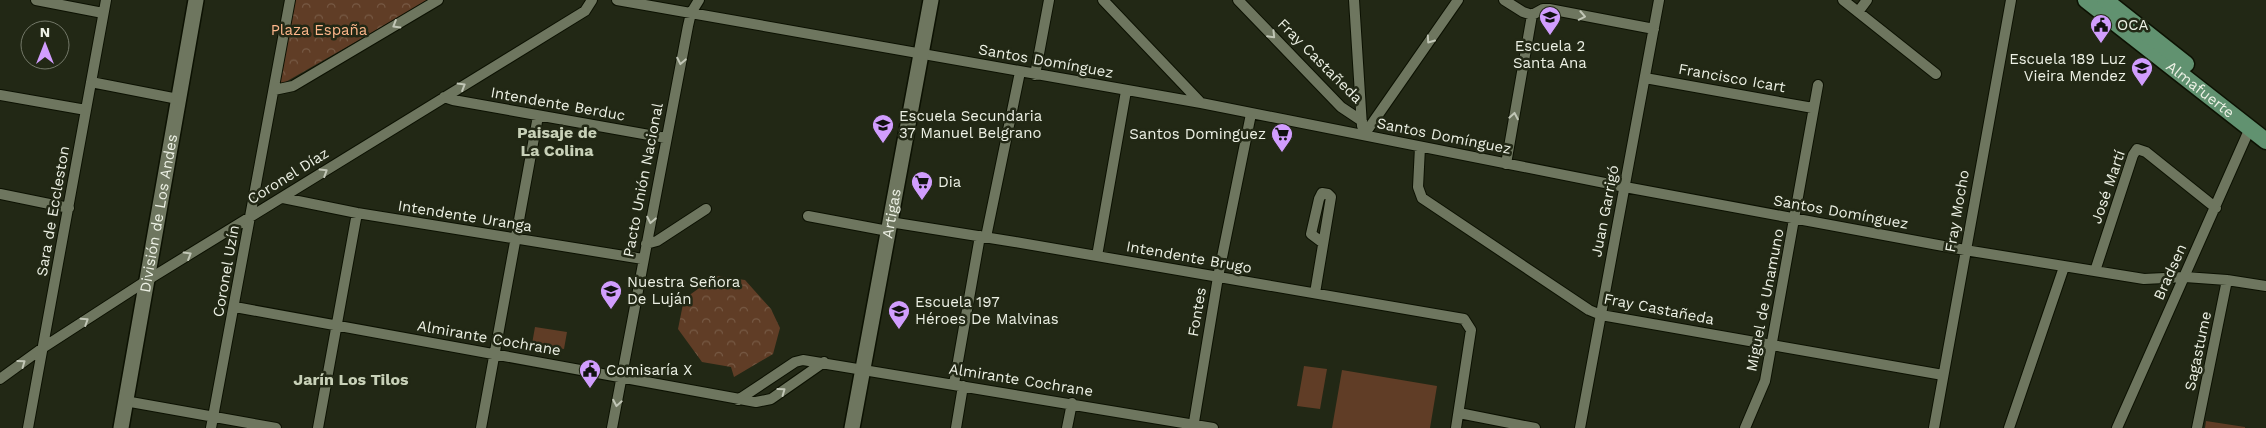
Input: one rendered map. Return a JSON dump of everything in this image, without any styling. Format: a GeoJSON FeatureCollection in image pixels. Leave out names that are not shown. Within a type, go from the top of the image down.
{"type":"FeatureCollection","features":[{"type":"Feature","properties":{"kind":"main road","name":"Almafuerte"},"geometry":{"type":"LineString","coordinates":[[2086,0],[2258,128]]}},
{"type":"Feature","properties":{"kind":"main road","name":"Almafuerte"},"geometry":{"type":"LineString","coordinates":[[2105,0],[2258,128],[2266,141]]}},
{"type":"Feature","properties":{"kind":"street"},"geometry":{"type":"LineString","coordinates":[[36,0],[104,13]]}},
{"type":"Feature","properties":{"kind":"street","name":"Sara de Eccleston"},"geometry":{"type":"LineString","coordinates":[[28,428],[106,0]]}},
{"type":"Feature","properties":{"kind":"street","name":"División de Los Andes"},"geometry":{"type":"LineString","coordinates":[[121,428],[196,0]]}},
{"type":"Feature","properties":{"kind":"street","name":"Coronel Uzín"},"geometry":{"type":"LineString","coordinates":[[211,428],[235,307],[290,0]]}},
{"type":"Feature","properties":{"kind":"street"},"geometry":{"type":"LineString","coordinates":[[274,90],[293,86],[438,0]]}},
{"type":"Feature","properties":{"kind":"street","name":"Coronel Díaz"},"geometry":{"type":"LineString","coordinates":[[0,379],[44,347],[146,281],[585,11],[592,0]]}},
{"type":"Feature","properties":{"kind":"street","name":"Santos Domínguez"},"geometry":{"type":"LineString","coordinates":[[617,0],[1201,104],[1625,187],[1965,250],[2144,279],[2185,276],[2266,286]]}},
{"type":"Feature","properties":{"kind":"street","name":"Pacto Unión Nacional"},"geometry":{"type":"LineString","coordinates":[[612,428],[691,13],[699,0]]}},
{"type":"Feature","properties":{"kind":"street","name":"Artigas"},"geometry":{"type":"LineString","coordinates":[[852,428],[931,0]]}},
{"type":"Feature","properties":{"kind":"street"},"geometry":{"type":"LineString","coordinates":[[1035,75],[1049,0]]}},
{"type":"Feature","properties":{"kind":"street"},"geometry":{"type":"LineString","coordinates":[[1103,0],[1201,104]]}},
{"type":"Feature","properties":{"kind":"street","name":"Fray Castañeda"},"geometry":{"type":"LineString","coordinates":[[1238,0],[1341,107],[1362,121]]}},
{"type":"Feature","properties":{"kind":"street"},"geometry":{"type":"LineString","coordinates":[[1354,0],[1364,136]]}},
{"type":"Feature","properties":{"kind":"street"},"geometry":{"type":"LineString","coordinates":[[1364,136],[1458,0]]}},
{"type":"Feature","properties":{"kind":"street"},"geometry":{"type":"LineString","coordinates":[[1504,0],[1523,12],[1532,15],[1544,9],[1654,29]]}},
{"type":"Feature","properties":{"kind":"street","name":"Juan Garrigó"},"geometry":{"type":"LineString","coordinates":[[1580,428],[1659,0]]}},
{"type":"Feature","properties":{"kind":"street"},"geometry":{"type":"LineString","coordinates":[[1843,0],[1936,74]]}},
{"type":"Feature","properties":{"kind":"street"},"geometry":{"type":"LineString","coordinates":[[1858,12],[1867,0]]}},
{"type":"Feature","properties":{"kind":"street","name":"Fray Mocho"},"geometry":{"type":"LineString","coordinates":[[1934,428],[2011,0]]}},
{"type":"Feature","properties":{"kind":"street"},"geometry":{"type":"LineString","coordinates":[[1506,164],[1532,15]]}},
{"type":"Feature","properties":{"kind":"street"},"geometry":{"type":"LineString","coordinates":[[956,428],[958,385],[983,237],[1020,72]]}},
{"type":"Feature","properties":{"kind":"street","name":"Francisco Icart"},"geometry":{"type":"LineString","coordinates":[[1645,78],[1813,108]]}},
{"type":"Feature","properties":{"kind":"street"},"geometry":{"type":"LineString","coordinates":[[92,82],[178,99]]}},
{"type":"Feature","properties":{"kind":"street","name":"Miguel de Unamuno"},"geometry":{"type":"LineString","coordinates":[[1745,428],[1765,381],[1818,85]]}},
{"type":"Feature","properties":{"kind":"street"},"geometry":{"type":"LineString","coordinates":[[1097,256],[1126,91]]}},
{"type":"Feature","properties":{"kind":"street"},"geometry":{"type":"LineString","coordinates":[[0,96],[86,110]]}},
{"type":"Feature","properties":{"kind":"street","name":"Intendente Berduc"},"geometry":{"type":"LineString","coordinates":[[444,97],[538,116],[666,138]]}},
{"type":"Feature","properties":{"kind":"street","name":"Fontes"},"geometry":{"type":"LineString","coordinates":[[1193,426],[1218,277],[1251,114]]}},
{"type":"Feature","properties":{"kind":"street"},"geometry":{"type":"LineString","coordinates":[[481,428],[517,240],[538,116]]}},
{"type":"Feature","properties":{"kind":"street","name":"Bradsen"},"geometry":{"type":"LineString","coordinates":[[2118,428],[2216,208],[2258,128]]}},
{"type":"Feature","properties":{"kind":"street","name":"Fray Castañeda"},"geometry":{"type":"LineString","coordinates":[[1420,147],[1418,187],[1422,198],[1581,304],[1601,315],[1943,375]]}},
{"type":"Feature","properties":{"kind":"street","name":"José Martí"},"geometry":{"type":"LineString","coordinates":[[2095,272],[2133,155],[2137,149],[2146,152],[2216,208]]}},
{"type":"Feature","properties":{"kind":"street"},"geometry":{"type":"LineString","coordinates":[[0,194],[69,208]]}},
{"type":"Feature","properties":{"kind":"street","name":"Intendente Uranga"},"geometry":{"type":"LineString","coordinates":[[283,198],[357,214],[643,260]]}},
{"type":"Feature","properties":{"kind":"street"},"geometry":{"type":"LineString","coordinates":[[646,244],[657,241],[706,208]]}},
{"type":"Feature","properties":{"kind":"street"},"geometry":{"type":"LineString","coordinates":[[318,428],[357,214]]}},
{"type":"Feature","properties":{"kind":"street","name":"Intendente Brugo"},"geometry":{"type":"LineString","coordinates":[[808,216],[983,237],[1464,320],[1471,330],[1471,337],[1459,413]]}},
{"type":"Feature","properties":{"kind":"street"},"geometry":{"type":"LineString","coordinates":[[1315,293],[1323,243]]}},
{"type":"Feature","properties":{"kind":"street"},"geometry":{"type":"LineString","coordinates":[[2009,428],[2064,266]]}},
{"type":"Feature","properties":{"kind":"street","name":"Sagastume"},"geometry":{"type":"LineString","coordinates":[[2197,428],[2228,280]]}},
{"type":"Feature","properties":{"kind":"street","name":"Almirante Cochrane"},"geometry":{"type":"LineString","coordinates":[[235,307],[756,402],[771,399],[824,362]]}},
{"type":"Feature","properties":{"kind":"street","name":"Almirante Cochrane"},"geometry":{"type":"LineString","coordinates":[[737,400],[799,360],[824,362],[1213,428]]}},
{"type":"Feature","properties":{"kind":"street"},"geometry":{"type":"LineString","coordinates":[[126,400],[276,428]]}},
{"type":"Feature","properties":{"kind":"street"},"geometry":{"type":"LineString","coordinates":[[1067,428],[1072,403]]}},
{"type":"Feature","properties":{"kind":"street"},"geometry":{"type":"LineString","coordinates":[[1456,428],[1459,413],[1535,428]]}},
{"type":"Feature","properties":{"kind":"green space","name":"Plaza España"},"geometry":{"type":"Polygon","coordinates":[[[294,0],[429,0],[282,84],[278,83],[294,0]]]}},
{"type":"Feature","properties":{"kind":"green space"},"geometry":{"type":"Polygon","coordinates":[[[716,276],[745,280],[771,309],[780,328],[773,354],[734,377],[731,367],[702,362],[678,329],[684,299],[716,276]]]}},
{"type":"Feature","properties":{"kind":"green space"},"geometry":{"type":"Polygon","coordinates":[[[535,327],[567,332],[564,349],[532,344],[535,327]]]}},
{"type":"Feature","properties":{"kind":"green space"},"geometry":{"type":"Polygon","coordinates":[[[1304,366],[1327,369],[1320,409],[1297,406],[1304,366]]]}},
{"type":"Feature","properties":{"kind":"green space"},"geometry":{"type":"Polygon","coordinates":[[[1342,370],[1437,386],[1430,428],[1332,428],[1342,370]]]}},
{"type":"Feature","properties":{"kind":"green space"},"geometry":{"type":"Polygon","coordinates":[[[2206,421],[2245,427],[2245,428],[2205,428],[2206,421]]]}},
{"type":"Feature","properties":{"kind":"place","name":"Escuela 2 Santa Ana"},"geometry":{"type":"Point","coordinates":[1550,36]}},
{"type":"Feature","properties":{"kind":"place","name":"OCA"},"geometry":{"type":"Point","coordinates":[2101,44]}},
{"type":"Feature","properties":{"kind":"place","name":"Escuela 189 Luz Vieira Mendez"},"geometry":{"type":"Point","coordinates":[2142,87]}},
{"type":"Feature","properties":{"kind":"place","name":"Escuela Secundaria 37 Manuel Belgrano"},"geometry":{"type":"Point","coordinates":[883,144]}},
{"type":"Feature","properties":{"kind":"place","name":"Santos Dominguez"},"geometry":{"type":"Point","coordinates":[1282,153]}},
{"type":"Feature","properties":{"kind":"place","name":"Dia"},"geometry":{"type":"Point","coordinates":[922,201]}},
{"type":"Feature","properties":{"kind":"place","name":"Nuestra Señora De Luján"},"geometry":{"type":"Point","coordinates":[611,310]}},
{"type":"Feature","properties":{"kind":"place","name":"Escuela 197 Héroes De Malvinas"},"geometry":{"type":"Point","coordinates":[899,330]}},
{"type":"Feature","properties":{"kind":"place","name":"Comisaría X"},"geometry":{"type":"Point","coordinates":[590,389]}},
{"type":"Feature","properties":{"kind":"district","name":"Paisaje de La Colina"},"geometry":{"type":"Point","coordinates":[557,141]}},
{"type":"Feature","properties":{"kind":"district","name":"Jarín Los Tilos"},"geometry":{"type":"Point","coordinates":[351,379]}}]}
